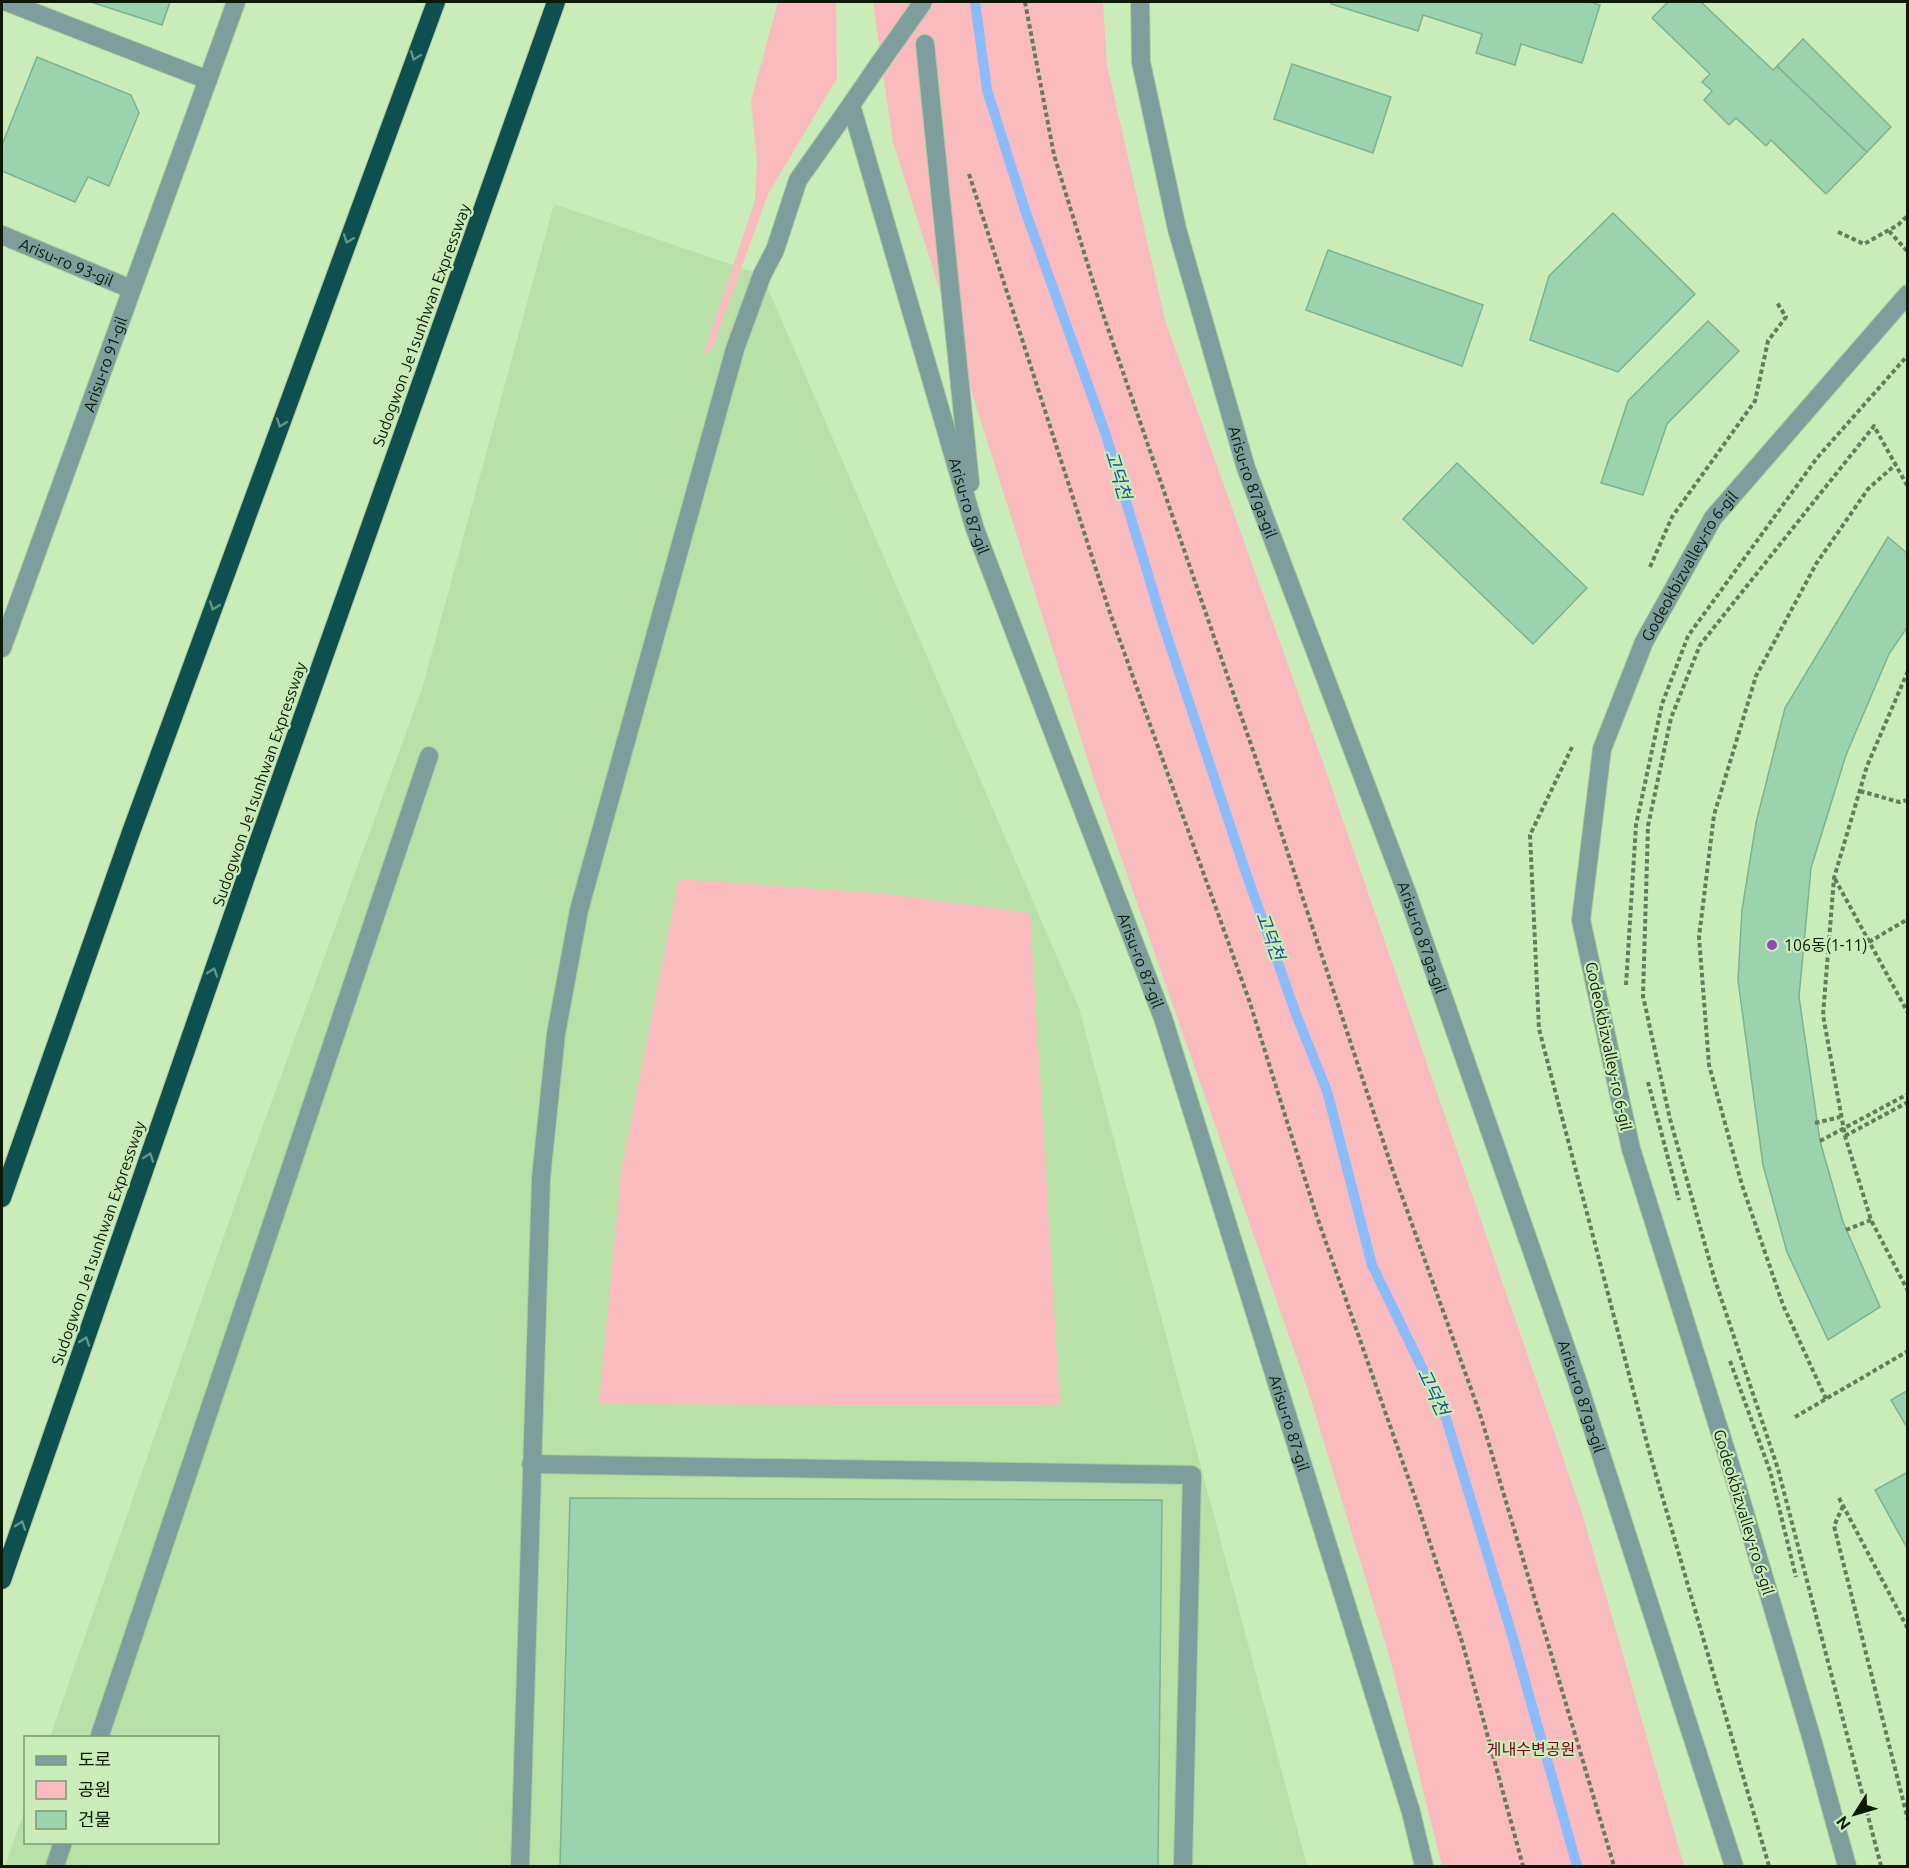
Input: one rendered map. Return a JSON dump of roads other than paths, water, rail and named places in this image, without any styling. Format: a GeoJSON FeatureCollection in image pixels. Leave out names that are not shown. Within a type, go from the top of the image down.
{"type":"FeatureCollection","features":[{"type":"Feature","properties":{"kind":"highway"},"geometry":{"type":"LineString","coordinates":[[2,1198],[131,831],[436,2]]}},
{"type":"Feature","properties":{"kind":"highway","name":"Sudogwon Je1sunhwan Expressway"},"geometry":{"type":"LineString","coordinates":[[2,1580],[255,851],[556,2]]}},
{"type":"Feature","properties":{"kind":"street"},"geometry":{"type":"LineString","coordinates":[[7,2],[208,80]]}},
{"type":"Feature","properties":{"kind":"street","name":"Arisu-ro 91-gil"},"geometry":{"type":"LineString","coordinates":[[2,648],[236,2]]}},
{"type":"Feature","properties":{"kind":"street"},"geometry":{"type":"LineString","coordinates":[[520,1866],[541,1178],[556,1034],[579,910],[735,349],[762,275],[775,250],[798,180],[923,2]]}},
{"type":"Feature","properties":{"kind":"street","name":"Arisu-ro 87ga-gil"},"geometry":{"type":"LineString","coordinates":[[1140,2],[1141,62],[1178,229],[1246,468],[1408,896],[1542,1278],[1734,1866]]}},
{"type":"Feature","properties":{"kind":"street"},"geometry":{"type":"LineString","coordinates":[[925,44],[975,529]]}},
{"type":"Feature","properties":{"kind":"street","name":"Arisu-ro 87-gil"},"geometry":{"type":"LineString","coordinates":[[851,105],[975,529],[1163,1018],[1404,1790],[1424,1866]]}},
{"type":"Feature","properties":{"kind":"street","name":"Arisu-ro 93-gil"},"geometry":{"type":"LineString","coordinates":[[2,235],[131,290]]}},
{"type":"Feature","properties":{"kind":"street","name":"Godeokbizvalley-ro 6-gil"},"geometry":{"type":"LineString","coordinates":[[1847,1866],[1749,1526],[1631,1149],[1581,920],[1602,749],[1644,642],[1713,518],[1908,294]]}},
{"type":"Feature","properties":{"kind":"street"},"geometry":{"type":"LineString","coordinates":[[99,1736],[429,756]]}},
{"type":"Feature","properties":{"kind":"street"},"geometry":{"type":"LineString","coordinates":[[531,1464],[1192,1475],[1183,1866]]}},
{"type":"Feature","properties":{"kind":"street"},"geometry":{"type":"LineString","coordinates":[[55,1866],[62,1844]]}},
{"type":"Feature","properties":{"kind":"waterway","name":"고덕천"},"geometry":{"type":"LineString","coordinates":[[975,2],[987,90],[1026,213],[1106,435],[1162,621],[1245,870],[1296,1014],[1327,1091],[1372,1265],[1445,1415],[1512,1635],[1577,1866]]}},
{"type":"Feature","properties":{"kind":"place","name":"106동(1-11)"},"geometry":{"type":"Point","coordinates":[1772,945]}},
{"type":"Feature","properties":{"kind":"park label","name":"게내수변공원"},"geometry":{"type":"Point","coordinates":[1531,1749]}}]}
